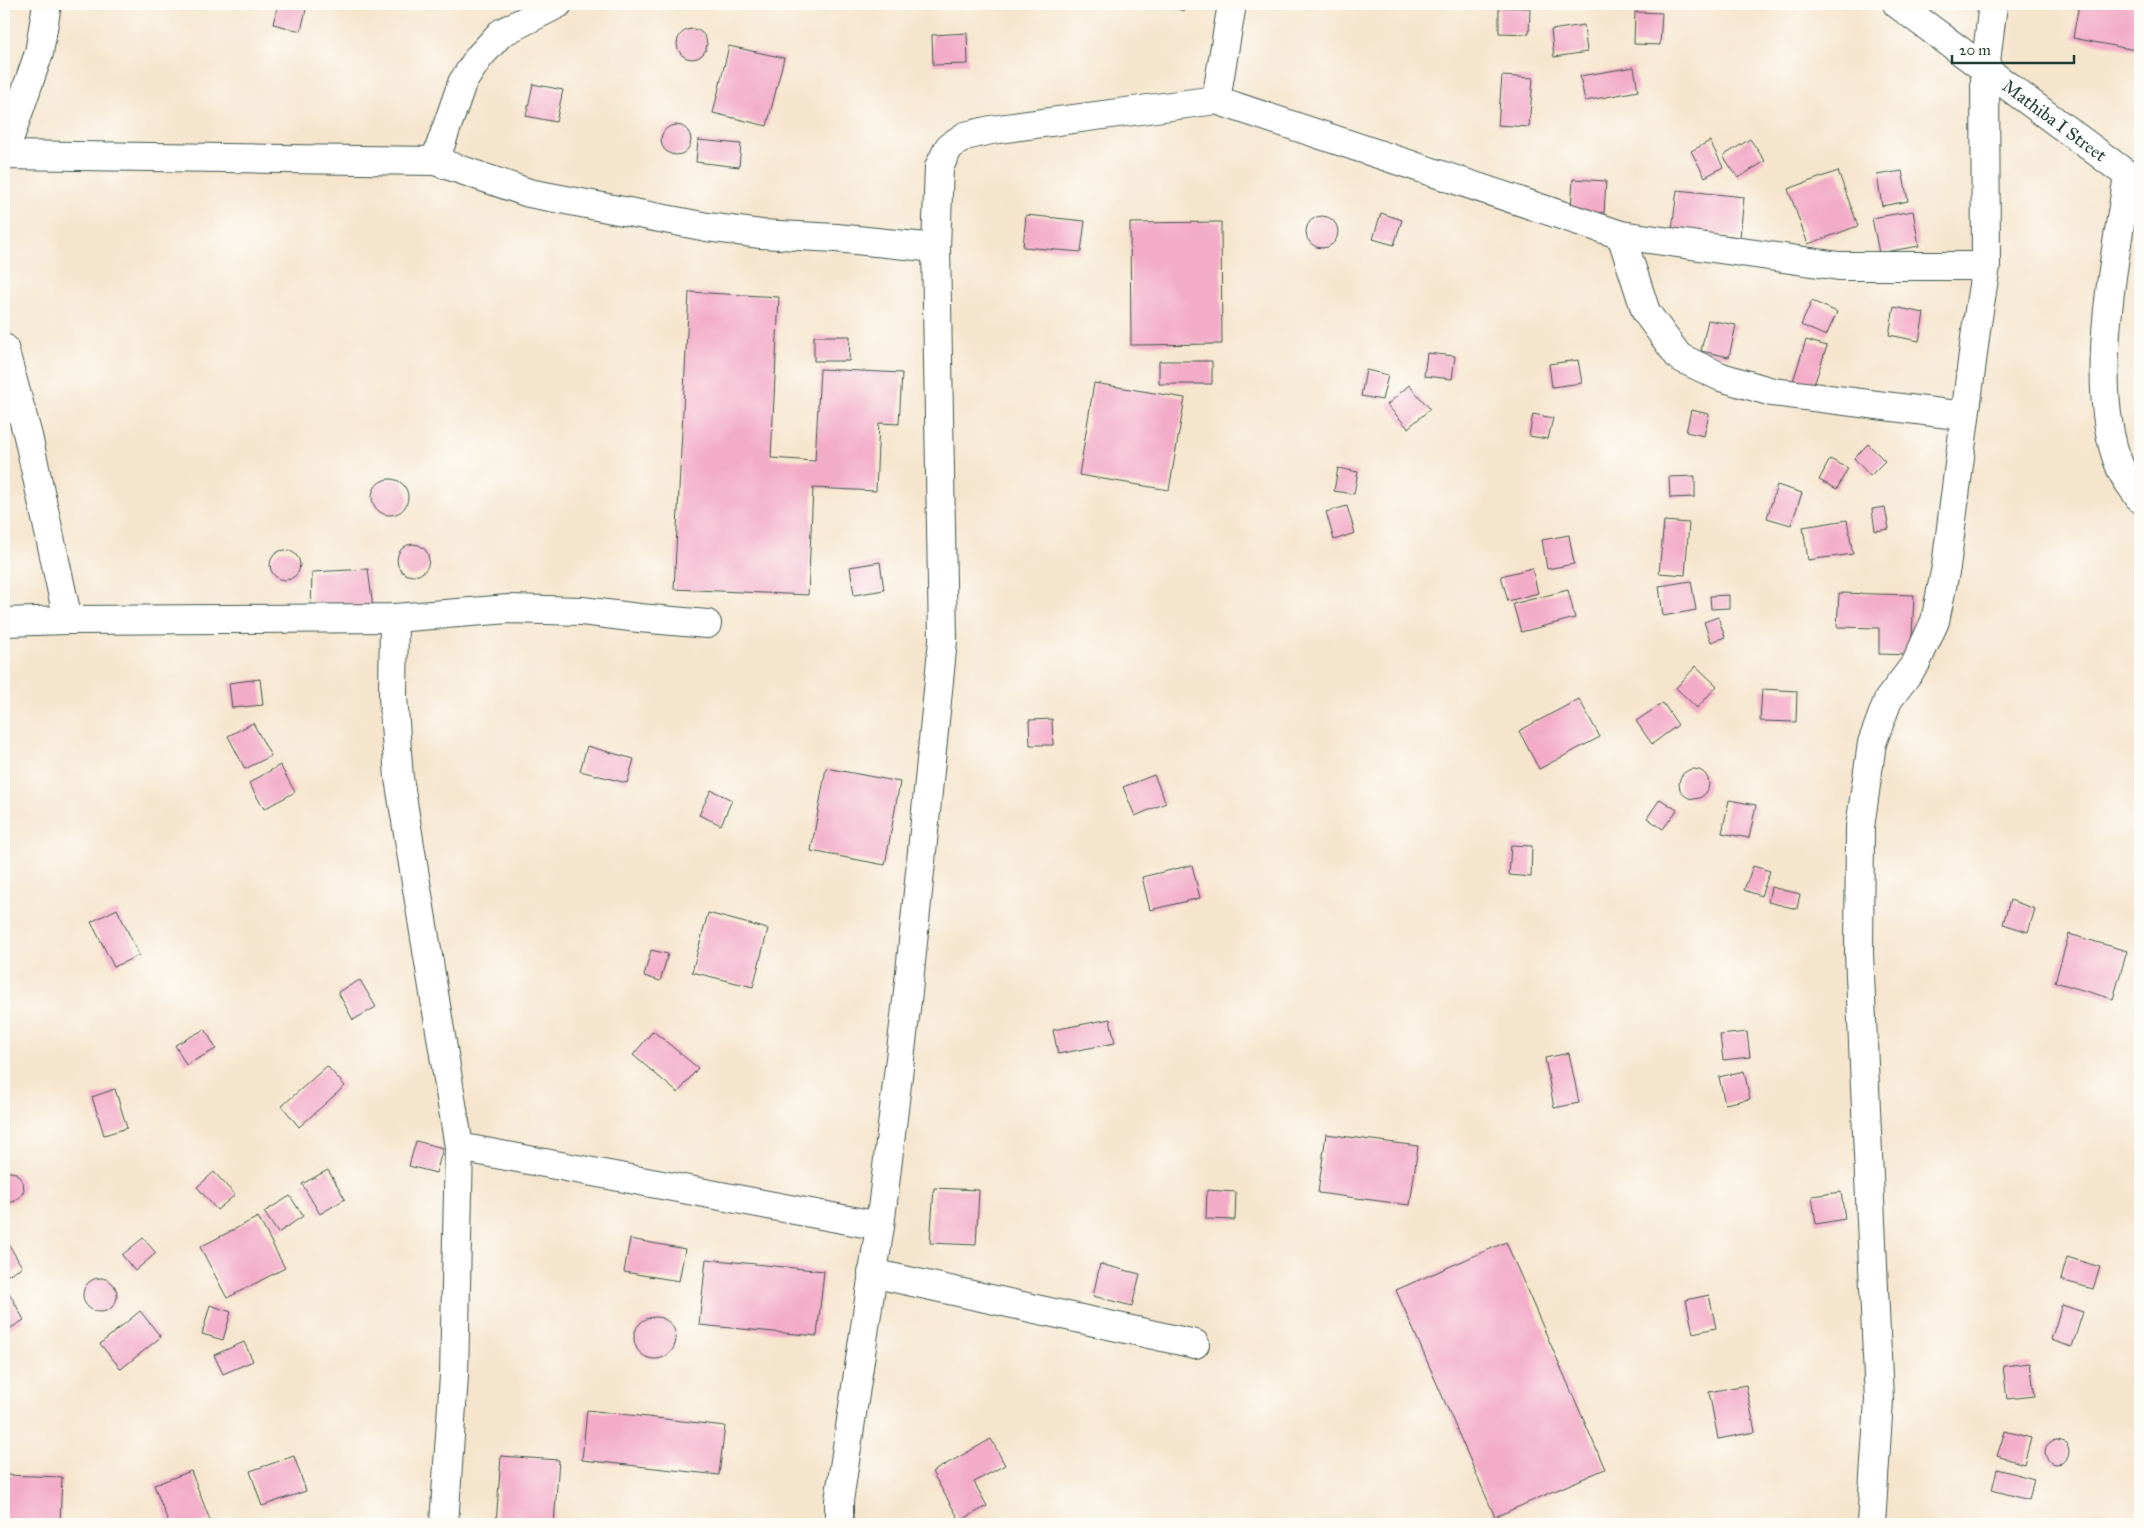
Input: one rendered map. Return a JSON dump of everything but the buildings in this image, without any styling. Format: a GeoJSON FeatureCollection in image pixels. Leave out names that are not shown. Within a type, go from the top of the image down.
{"type":"FeatureCollection","features":[{"type":"Feature","properties":{"kind":"street"},"geometry":{"type":"LineString","coordinates":[[46,4],[39,53],[4,154],[435,161],[529,193],[707,228],[936,248]]}},
{"type":"Feature","properties":{"kind":"street"},"geometry":{"type":"LineString","coordinates":[[435,161],[462,83],[480,57],[501,33],[558,4]]}},
{"type":"Feature","properties":{"kind":"street"},"geometry":{"type":"LineString","coordinates":[[1216,100],[1232,4]]}},
{"type":"Feature","properties":{"kind":"street","name":"Mathiba I Street"},"geometry":{"type":"LineString","coordinates":[[1897,4],[2134,180]]}},
{"type":"Feature","properties":{"kind":"street"},"geometry":{"type":"LineString","coordinates":[[1871,1524],[1879,1400],[1859,953],[1860,827],[1872,743],[1888,700],[1916,663],[1935,621],[1946,567],[1986,266],[1985,70],[1993,4]]}},
{"type":"Feature","properties":{"kind":"street"},"geometry":{"type":"LineString","coordinates":[[839,1524],[840,1501],[880,1226],[908,992],[942,640],[936,248],[939,167],[949,147],[965,136],[991,130],[1216,100],[1621,235],[1839,266],[1986,266]]}},
{"type":"Feature","properties":{"kind":"street"},"geometry":{"type":"LineString","coordinates":[[2134,180],[2110,292],[2104,381],[2108,426],[2120,468],[2140,499]]}},
{"type":"Feature","properties":{"kind":"street"},"geometry":{"type":"LineString","coordinates":[[1621,235],[1646,312],[1679,357],[1721,377],[1772,392],[1965,416]]}},
{"type":"Feature","properties":{"kind":"street"},"geometry":{"type":"LineString","coordinates":[[4,348],[28,436],[68,620]]}},
{"type":"Feature","properties":{"kind":"street"},"geometry":{"type":"LineString","coordinates":[[4,622],[394,618],[518,609],[582,611],[707,624]]}},
{"type":"Feature","properties":{"kind":"street"},"geometry":{"type":"LineString","coordinates":[[394,618],[393,696],[399,778],[459,1147],[454,1376],[444,1524]]}},
{"type":"Feature","properties":{"kind":"street"},"geometry":{"type":"LineString","coordinates":[[459,1147],[880,1226]]}},
{"type":"Feature","properties":{"kind":"street"},"geometry":{"type":"LineString","coordinates":[[872,1273],[1195,1344]]}}]}
